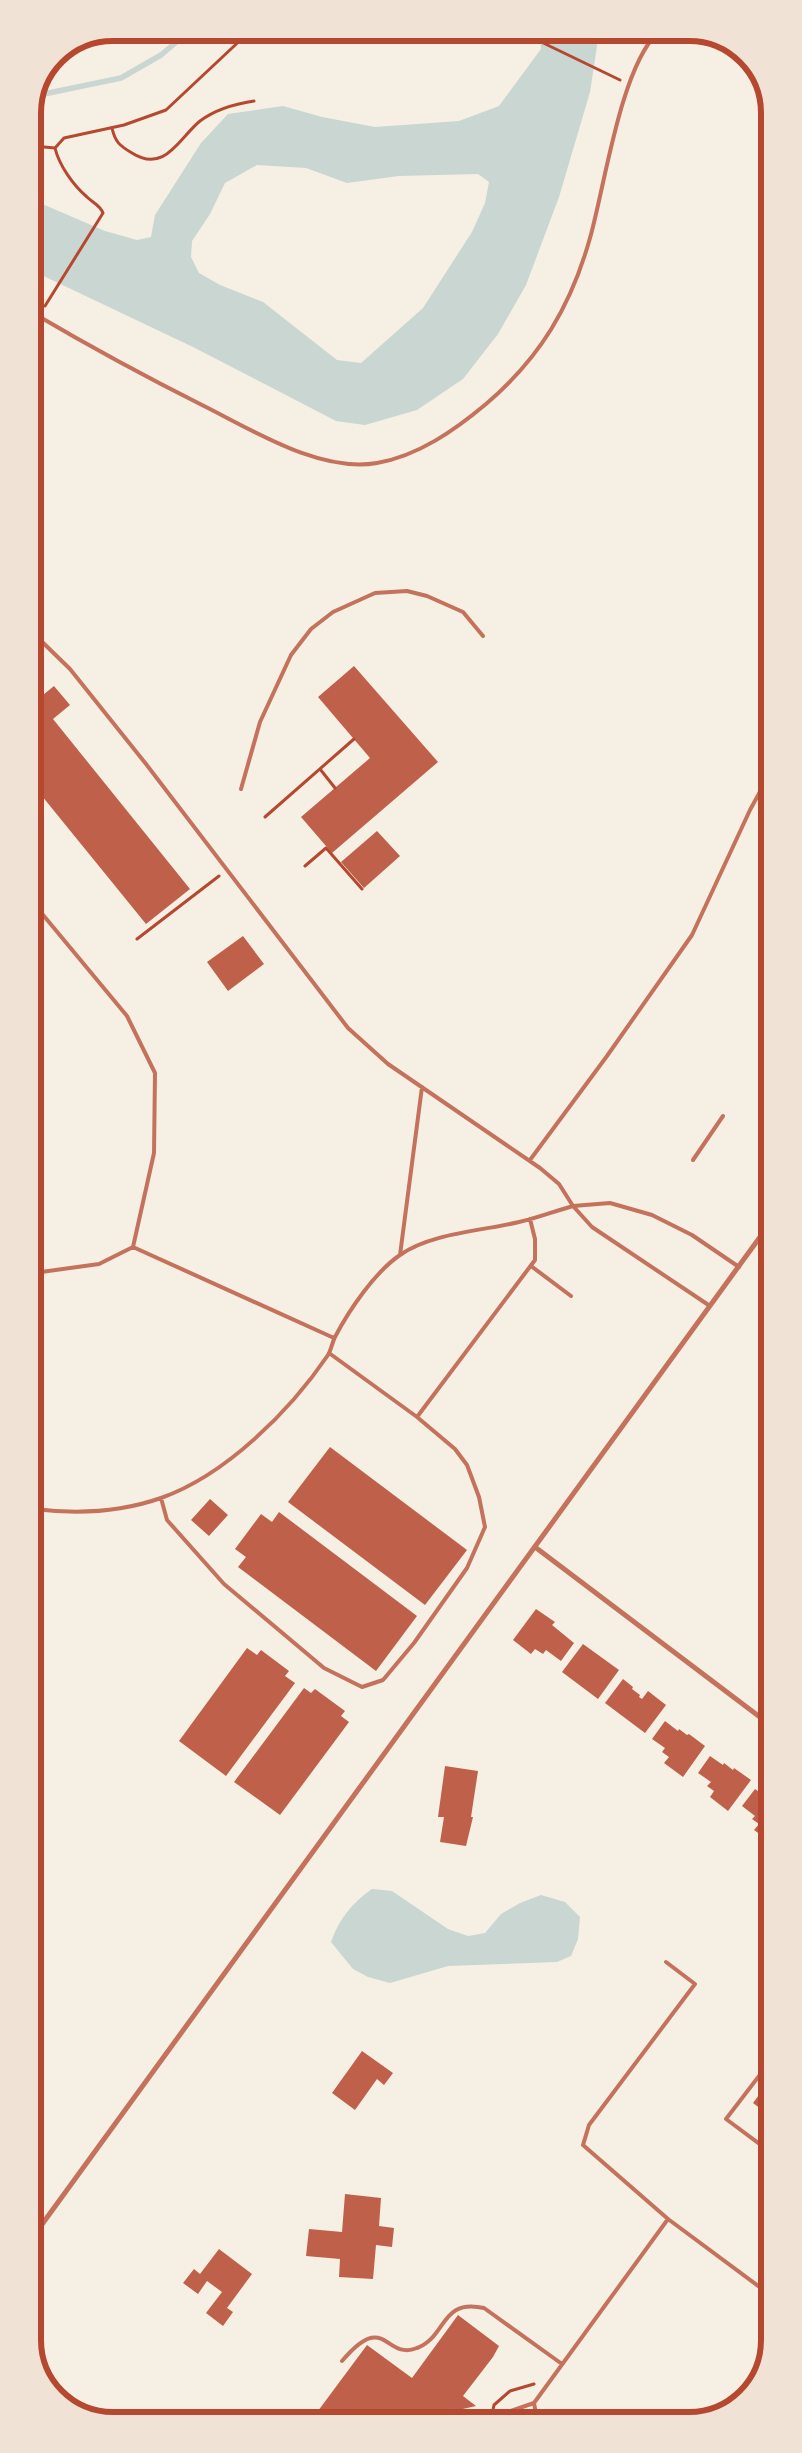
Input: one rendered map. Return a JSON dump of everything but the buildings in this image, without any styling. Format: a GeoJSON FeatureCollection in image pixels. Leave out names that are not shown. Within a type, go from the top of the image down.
{"type":"FeatureCollection","features":[{"type":"Feature","properties":{"kind":"street"},"geometry":{"type":"LineString","coordinates":[[41,2226],[761,1236]]}},
{"type":"Feature","properties":{"kind":"street"},"geometry":{"type":"LineString","coordinates":[[535,1547],[761,1718]]}},
{"type":"Feature","properties":{"kind":"lane"},"geometry":{"type":"LineString","coordinates":[[41,318],[131,369],[295,451],[329,460],[360,464],[402,457],[432,442],[466,420],[502,389],[552,331],[566,305],[578,276],[590,238],[625,99],[636,69],[650,41]]}},
{"type":"Feature","properties":{"kind":"lane"},"geometry":{"type":"LineString","coordinates":[[241,788],[260,722],[291,655],[311,629],[333,612],[375,593],[407,591],[427,596],[463,612],[483,636]]}},
{"type":"Feature","properties":{"kind":"lane"},"geometry":{"type":"LineString","coordinates":[[41,641],[70,669],[227,869],[348,1028],[388,1064],[530,1160],[558,1184],[573,1206],[592,1227],[710,1306]]}},
{"type":"Feature","properties":{"kind":"lane"},"geometry":{"type":"LineString","coordinates":[[530,1160],[608,1056],[692,935],[761,790]]}},
{"type":"Feature","properties":{"kind":"lane"},"geometry":{"type":"LineString","coordinates":[[41,912],[127,1016],[155,1074],[154,1153],[133,1247]]}},
{"type":"Feature","properties":{"kind":"lane"},"geometry":{"type":"LineString","coordinates":[[400,1254],[422,1086]]}},
{"type":"Feature","properties":{"kind":"lane"},"geometry":{"type":"LineString","coordinates":[[693,1160],[723,1116]]}},
{"type":"Feature","properties":{"kind":"lane"},"geometry":{"type":"LineString","coordinates":[[41,1509],[87,1512],[161,1498],[212,1472],[237,1454],[297,1394],[329,1353],[334,1338],[362,1294],[383,1269],[400,1254],[419,1244],[530,1219],[573,1206],[610,1203],[652,1215],[692,1235],[738,1267]]}},
{"type":"Feature","properties":{"kind":"lane"},"geometry":{"type":"LineString","coordinates":[[417,1417],[535,1260],[535,1239],[530,1219]]}},
{"type":"Feature","properties":{"kind":"lane"},"geometry":{"type":"LineString","coordinates":[[41,1272],[99,1264],[133,1247]]}},
{"type":"Feature","properties":{"kind":"lane"},"geometry":{"type":"LineString","coordinates":[[133,1247],[334,1338]]}},
{"type":"Feature","properties":{"kind":"lane"},"geometry":{"type":"LineString","coordinates":[[531,1266],[571,1296]]}},
{"type":"Feature","properties":{"kind":"lane"},"geometry":{"type":"LineString","coordinates":[[161,1498],[168,1520],[224,1584],[324,1668],[362,1687],[383,1680],[414,1643],[467,1568],[485,1527],[479,1497],[467,1465],[454,1449],[417,1417],[329,1353]]}},
{"type":"Feature","properties":{"kind":"lane"},"geometry":{"type":"LineString","coordinates":[[666,1962],[696,1984],[589,2125],[583,2146],[668,2219],[761,2287]]}},
{"type":"Feature","properties":{"kind":"lane"},"geometry":{"type":"LineString","coordinates":[[761,2073],[726,2119],[761,2145]]}},
{"type":"Feature","properties":{"kind":"lane"},"geometry":{"type":"LineString","coordinates":[[508,2412],[534,2403],[668,2219]]}},
{"type":"Feature","properties":{"kind":"lane"},"geometry":{"type":"LineString","coordinates":[[342,2361],[356,2344],[365,2338],[375,2336],[401,2349],[416,2349],[429,2341],[444,2320],[454,2310],[470,2305],[484,2308],[562,2364]]}},
{"type":"Feature","properties":{"kind":"lane"},"geometry":{"type":"LineString","coordinates":[[534,2403],[536,2412]]}},
{"type":"Feature","properties":{"kind":"path"},"geometry":{"type":"LineString","coordinates":[[55,148],[64,138],[112,128],[166,110],[239,41]]}},
{"type":"Feature","properties":{"kind":"path"},"geometry":{"type":"LineString","coordinates":[[539,41],[608,74]]}},
{"type":"Feature","properties":{"kind":"path"},"geometry":{"type":"LineString","coordinates":[[112,128],[118,145],[135,155],[154,160],[171,152],[200,121],[232,104],[254,101]]}},
{"type":"Feature","properties":{"kind":"path"},"geometry":{"type":"LineString","coordinates":[[41,147],[55,148]]}},
{"type":"Feature","properties":{"kind":"path"},"geometry":{"type":"LineString","coordinates":[[46,306],[103,213],[101,207],[86,196],[58,161],[55,148]]}},
{"type":"Feature","properties":{"kind":"path"},"geometry":{"type":"LineString","coordinates":[[265,817],[354,739]]}},
{"type":"Feature","properties":{"kind":"path"},"geometry":{"type":"LineString","coordinates":[[320,768],[335,788]]}},
{"type":"Feature","properties":{"kind":"path"},"geometry":{"type":"LineString","coordinates":[[305,866],[326,848],[362,889]]}},
{"type":"Feature","properties":{"kind":"path"},"geometry":{"type":"LineString","coordinates":[[136,939],[227,869]]}},
{"type":"Feature","properties":{"kind":"path"},"geometry":{"type":"LineString","coordinates":[[492,2412],[494,2405],[510,2391],[528,2384],[547,2385]]}},
{"type":"Feature","properties":{"kind":"shaded area"},"geometry":{"type":"Polygon","coordinates":[[[540,41],[598,41],[590,92],[559,197],[526,285],[498,334],[463,379],[417,410],[365,425],[336,421],[193,347],[41,275],[41,203],[105,231],[137,240],[151,237],[155,215],[201,143],[228,114],[283,106],[322,117],[375,127],[459,121],[499,106],[541,49],[540,41]],[[257,165],[225,183],[210,214],[192,241],[191,257],[199,273],[220,285],[263,302],[337,360],[361,363],[423,308],[472,232],[485,203],[489,182],[478,174],[399,176],[347,183],[306,168],[257,165]]]}},
{"type":"Feature","properties":{"kind":"shaded area"},"geometry":{"type":"Polygon","coordinates":[[[372,1889],[392,1891],[448,1929],[468,1936],[485,1933],[501,1914],[520,1903],[541,1895],[565,1902],[580,1917],[578,1939],[571,1956],[557,1962],[448,1966],[390,1983],[368,1977],[353,1969],[331,1942],[347,1912],[372,1889]]]}},
{"type":"Feature","properties":{"kind":"waterway"},"geometry":{"type":"LineString","coordinates":[[45,94],[121,78],[161,55],[178,41]]}}]}
